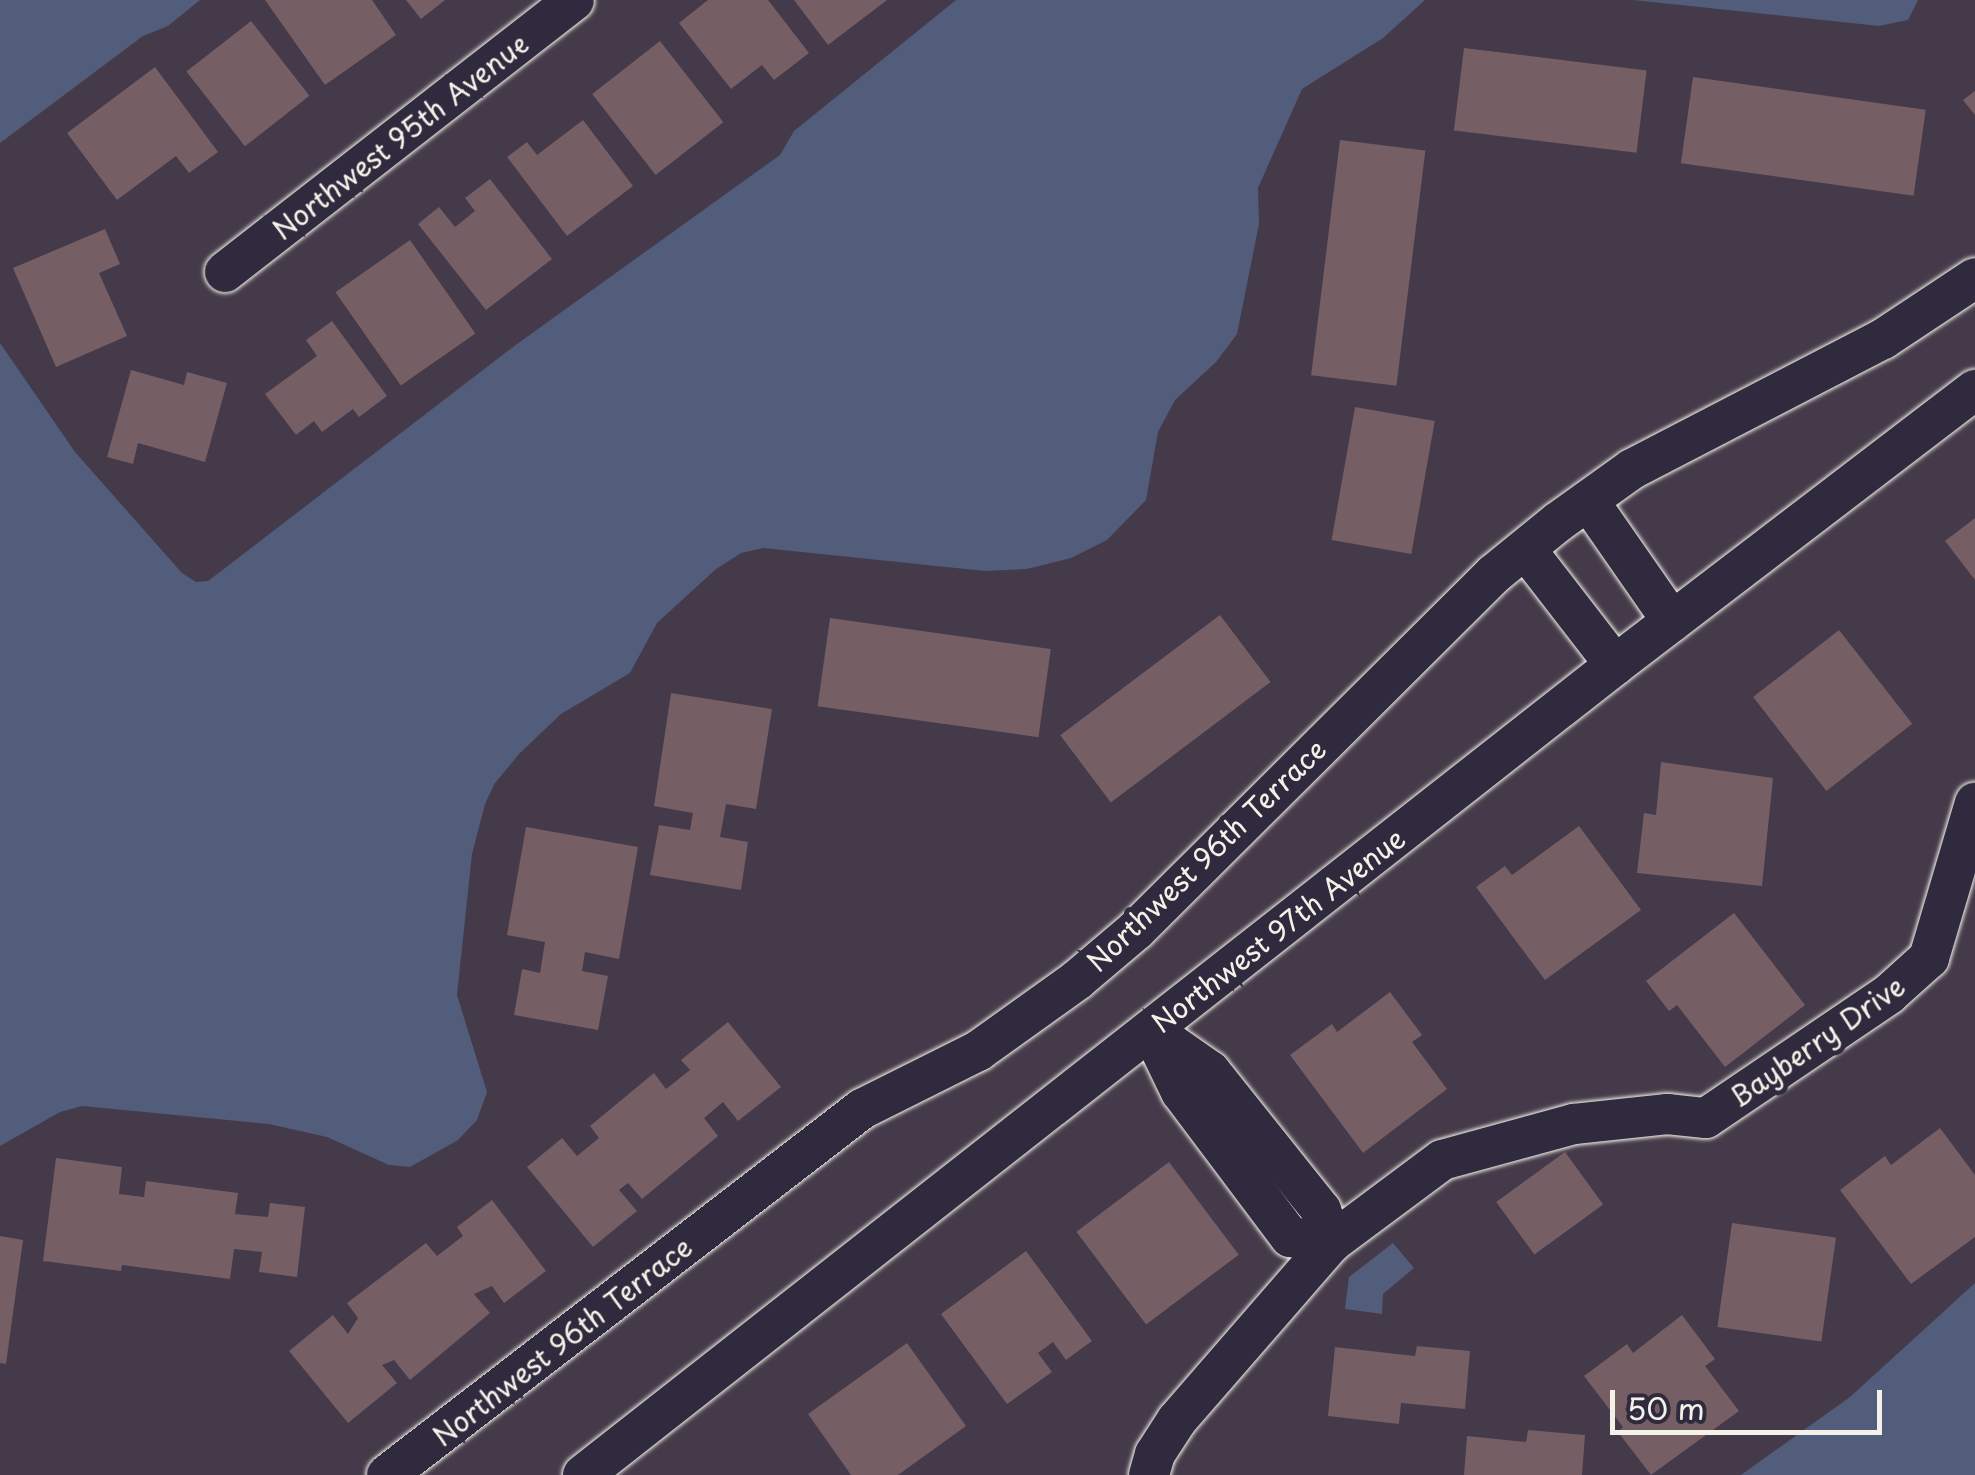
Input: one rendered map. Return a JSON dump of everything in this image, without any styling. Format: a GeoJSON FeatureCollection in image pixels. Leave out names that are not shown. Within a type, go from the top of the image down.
{"type":"FeatureCollection","features":[{"type":"Feature","properties":{"kind":"street","name":"Northwest 95th Avenue"},"geometry":{"type":"LineString","coordinates":[[225,272],[574,0]]}},
{"type":"Feature","properties":{"kind":"street","name":"Northwest 96th Terrace"},"geometry":{"type":"LineString","coordinates":[[387,1475],[862,1109],[978,1051],[1077,980],[1136,930],[1494,574],[1527,552],[1558,522],[1632,470],[1883,339],[1975,278]]}},
{"type":"Feature","properties":{"kind":"street","name":"Northwest 97th Avenue"},"geometry":{"type":"LineString","coordinates":[[583,1475],[1615,665],[1975,390]]}},
{"type":"Feature","properties":{"kind":"street"},"geometry":{"type":"LineString","coordinates":[[1590,503],[1672,621]]}},
{"type":"Feature","properties":{"kind":"street"},"geometry":{"type":"LineString","coordinates":[[1527,552],[1615,665]]}},
{"type":"Feature","properties":{"kind":"street","name":"Bayberry Drive"},"geometry":{"type":"LineString","coordinates":[[1149,1475],[1155,1454],[1177,1420],[1332,1242],[1442,1160],[1574,1124],[1668,1114],[1706,1118],[1889,994],[1929,958],[1975,804]]}},
{"type":"Feature","properties":{"kind":"street"},"geometry":{"type":"LineString","coordinates":[[1151,1030],[1181,1092],[1290,1237],[1332,1242]]}},
{"type":"Feature","properties":{"kind":"water"},"geometry":{"type":"Polygon","coordinates":[[[0,0],[200,0],[168,26],[143,36],[0,143],[0,0]]]}},
{"type":"Feature","properties":{"kind":"water"},"geometry":{"type":"Polygon","coordinates":[[[956,0],[1425,0],[1383,38],[1302,89],[1258,188],[1259,224],[1237,334],[1216,362],[1175,400],[1158,432],[1146,500],[1107,540],[1071,558],[1027,569],[985,571],[763,548],[741,553],[716,569],[657,623],[630,673],[561,714],[520,753],[495,783],[485,804],[472,854],[457,995],[487,1092],[477,1120],[458,1140],[410,1167],[389,1165],[327,1137],[269,1124],[82,1106],[60,1112],[0,1146],[0,343],[75,452],[182,573],[196,582],[208,581],[517,344],[780,155],[794,131],[956,0]]]}},
{"type":"Feature","properties":{"kind":"water"},"geometry":{"type":"Polygon","coordinates":[[[1633,0],[1918,0],[1908,20],[1879,26],[1633,0]]]}},
{"type":"Feature","properties":{"kind":"water"},"geometry":{"type":"Polygon","coordinates":[[[1393,1243],[1414,1268],[1383,1294],[1382,1314],[1345,1309],[1349,1277],[1393,1243]]]}},
{"type":"Feature","properties":{"kind":"water"},"geometry":{"type":"Polygon","coordinates":[[[1975,1283],[1975,1475],[1741,1475],[1850,1397],[1975,1283]]]}},
{"type":"Feature","properties":{"kind":"building"},"geometry":{"type":"Polygon","coordinates":[[[265,0],[372,0],[396,35],[325,85],[265,0]]]}},
{"type":"Feature","properties":{"kind":"building"},"geometry":{"type":"Polygon","coordinates":[[[406,0],[445,0],[421,19],[406,0]]]}},
{"type":"Feature","properties":{"kind":"building"},"geometry":{"type":"Polygon","coordinates":[[[708,0],[768,0],[809,53],[774,80],[762,65],[731,89],[679,23],[708,0]]]}},
{"type":"Feature","properties":{"kind":"building"},"geometry":{"type":"Polygon","coordinates":[[[794,0],[887,0],[828,45],[794,0]]]}},
{"type":"Feature","properties":{"kind":"building"},"geometry":{"type":"Polygon","coordinates":[[[251,21],[309,96],[245,146],[186,71],[251,21]]]}},
{"type":"Feature","properties":{"kind":"building"},"geometry":{"type":"Polygon","coordinates":[[[660,41],[723,122],[656,175],[592,94],[660,41]]]}},
{"type":"Feature","properties":{"kind":"building"},"geometry":{"type":"Polygon","coordinates":[[[1464,48],[1647,70],[1637,153],[1454,130],[1464,48]]]}},
{"type":"Feature","properties":{"kind":"building"},"geometry":{"type":"Polygon","coordinates":[[[155,67],[218,152],[189,173],[176,156],[117,200],[67,133],[155,67]]]}},
{"type":"Feature","properties":{"kind":"building"},"geometry":{"type":"Polygon","coordinates":[[[1693,77],[1926,110],[1914,196],[1681,163],[1693,77]]]}},
{"type":"Feature","properties":{"kind":"building"},"geometry":{"type":"Polygon","coordinates":[[[1975,91],[1975,115],[1963,100],[1975,91]]]}},
{"type":"Feature","properties":{"kind":"building"},"geometry":{"type":"Polygon","coordinates":[[[583,120],[633,186],[567,236],[507,157],[527,142],[537,155],[583,120]]]}},
{"type":"Feature","properties":{"kind":"building"},"geometry":{"type":"Polygon","coordinates":[[[1340,140],[1425,150],[1396,386],[1311,375],[1340,140]]]}},
{"type":"Feature","properties":{"kind":"building"},"geometry":{"type":"Polygon","coordinates":[[[490,179],[552,259],[486,310],[418,224],[439,207],[455,227],[475,211],[465,198],[490,179]]]}},
{"type":"Feature","properties":{"kind":"building"},"geometry":{"type":"Polygon","coordinates":[[[105,229],[120,264],[99,273],[127,336],[56,367],[13,268],[105,229]]]}},
{"type":"Feature","properties":{"kind":"building"},"geometry":{"type":"Polygon","coordinates":[[[410,240],[475,333],[401,386],[335,292],[410,240]]]}},
{"type":"Feature","properties":{"kind":"building"},"geometry":{"type":"Polygon","coordinates":[[[332,321],[387,396],[359,417],[353,409],[322,432],[314,421],[296,435],[265,394],[317,356],[306,340],[332,321]]]}},
{"type":"Feature","properties":{"kind":"building"},"geometry":{"type":"Polygon","coordinates":[[[131,370],[184,385],[187,372],[227,383],[205,462],[138,443],[133,464],[107,457],[131,370]]]}},
{"type":"Feature","properties":{"kind":"building"},"geometry":{"type":"Polygon","coordinates":[[[1355,407],[1435,421],[1411,554],[1332,540],[1355,407]]]}},
{"type":"Feature","properties":{"kind":"building"},"geometry":{"type":"Polygon","coordinates":[[[1975,518],[1975,580],[1945,541],[1975,518]]]}},
{"type":"Feature","properties":{"kind":"building"},"geometry":{"type":"Polygon","coordinates":[[[1220,615],[1271,682],[1111,802],[1060,735],[1220,615]]]}},
{"type":"Feature","properties":{"kind":"building"},"geometry":{"type":"Polygon","coordinates":[[[830,618],[1051,649],[1038,737],[818,706],[830,618]]]}},
{"type":"Feature","properties":{"kind":"building"},"geometry":{"type":"Polygon","coordinates":[[[1839,630],[1912,724],[1826,791],[1753,697],[1839,630]]]}},
{"type":"Feature","properties":{"kind":"building"},"geometry":{"type":"Polygon","coordinates":[[[671,693],[772,709],[756,809],[726,804],[720,837],[748,842],[741,890],[650,875],[659,825],[690,830],[693,813],[654,806],[671,693]]]}},
{"type":"Feature","properties":{"kind":"building"},"geometry":{"type":"Polygon","coordinates":[[[1661,762],[1773,778],[1762,886],[1637,873],[1644,813],[1656,815],[1661,762]]]}},
{"type":"Feature","properties":{"kind":"building"},"geometry":{"type":"Polygon","coordinates":[[[1579,826],[1641,910],[1545,980],[1476,887],[1505,866],[1512,875],[1579,826]]]}},
{"type":"Feature","properties":{"kind":"building"},"geometry":{"type":"Polygon","coordinates":[[[526,827],[638,847],[619,959],[585,952],[582,971],[608,976],[598,1030],[514,1015],[522,969],[540,973],[545,942],[507,935],[526,827]]]}},
{"type":"Feature","properties":{"kind":"building"},"geometry":{"type":"Polygon","coordinates":[[[1734,913],[1805,1005],[1725,1067],[1677,1005],[1669,1011],[1646,981],[1734,913]]]}},
{"type":"Feature","properties":{"kind":"building"},"geometry":{"type":"Polygon","coordinates":[[[1390,992],[1422,1035],[1412,1042],[1447,1089],[1363,1153],[1290,1055],[1332,1024],[1337,1032],[1390,992]]]}},
{"type":"Feature","properties":{"kind":"building"},"geometry":{"type":"Polygon","coordinates":[[[728,1022],[781,1087],[738,1121],[723,1102],[704,1118],[718,1136],[642,1199],[628,1183],[619,1190],[637,1211],[593,1247],[527,1167],[562,1138],[577,1156],[599,1138],[590,1126],[654,1073],[666,1089],[690,1070],[681,1060],[728,1022]]]}},
{"type":"Feature","properties":{"kind":"building"},"geometry":{"type":"Polygon","coordinates":[[[1940,1128],[1975,1175],[1975,1237],[1911,1284],[1840,1190],[1885,1156],[1891,1165],[1940,1128]]]}},
{"type":"Feature","properties":{"kind":"building"},"geometry":{"type":"Polygon","coordinates":[[[1565,1152],[1603,1205],[1534,1255],[1496,1202],[1565,1152]]]}},
{"type":"Feature","properties":{"kind":"building"},"geometry":{"type":"Polygon","coordinates":[[[56,1158],[122,1167],[119,1194],[144,1197],[146,1181],[238,1193],[235,1214],[268,1217],[270,1203],[305,1207],[297,1277],[259,1272],[262,1252],[234,1249],[230,1279],[122,1265],[121,1271],[43,1261],[56,1158]]]}},
{"type":"Feature","properties":{"kind":"building"},"geometry":{"type":"Polygon","coordinates":[[[1169,1162],[1239,1255],[1146,1324],[1076,1232],[1169,1162]]]}},
{"type":"Feature","properties":{"kind":"building"},"geometry":{"type":"Polygon","coordinates":[[[492,1200],[546,1271],[504,1303],[492,1286],[474,1294],[490,1313],[410,1380],[394,1360],[382,1365],[397,1383],[348,1423],[289,1351],[333,1315],[348,1334],[358,1318],[347,1303],[426,1243],[437,1256],[463,1236],[457,1227],[492,1200]]]}},
{"type":"Feature","properties":{"kind":"building"},"geometry":{"type":"Polygon","coordinates":[[[1732,1223],[1836,1238],[1821,1342],[1717,1327],[1732,1223]]]}},
{"type":"Feature","properties":{"kind":"building"},"geometry":{"type":"Polygon","coordinates":[[[0,1236],[23,1240],[6,1364],[0,1363],[0,1236]]]}},
{"type":"Feature","properties":{"kind":"building"},"geometry":{"type":"Polygon","coordinates":[[[1026,1251],[1092,1341],[1066,1360],[1053,1342],[1038,1353],[1052,1372],[1007,1404],[941,1314],[1026,1251]]]}},
{"type":"Feature","properties":{"kind":"building"},"geometry":{"type":"Polygon","coordinates":[[[1682,1315],[1715,1359],[1705,1366],[1739,1411],[1651,1475],[1618,1432],[1623,1427],[1584,1376],[1627,1344],[1633,1353],[1682,1315]]]}},
{"type":"Feature","properties":{"kind":"building"},"geometry":{"type":"Polygon","coordinates":[[[907,1343],[966,1426],[898,1475],[851,1475],[808,1414],[907,1343]]]}},
{"type":"Feature","properties":{"kind":"building"},"geometry":{"type":"Polygon","coordinates":[[[1417,1346],[1470,1351],[1465,1409],[1401,1403],[1399,1424],[1328,1416],[1335,1347],[1415,1356],[1417,1346]]]}},
{"type":"Feature","properties":{"kind":"building"},"geometry":{"type":"Polygon","coordinates":[[[1528,1430],[1585,1435],[1582,1475],[1464,1475],[1467,1436],[1526,1442],[1528,1430]]]}}]}
